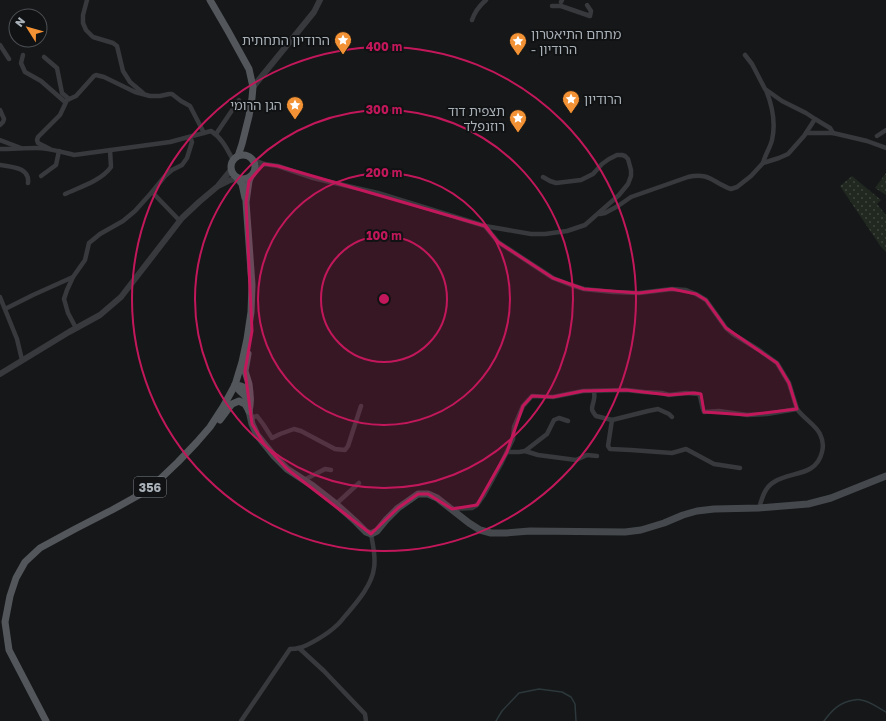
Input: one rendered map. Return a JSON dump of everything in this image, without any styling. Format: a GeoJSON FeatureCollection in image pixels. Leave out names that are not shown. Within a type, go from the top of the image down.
{"type":"FeatureCollection","features":[{"type":"Feature","properties":{"kind":"main road"},"geometry":{"type":"LineString","coordinates":[[210,0],[249,69],[253,87],[250,110],[242,144],[231,166],[232,173],[238,178],[244,179],[252,174],[255,165],[242,144]]}},
{"type":"Feature","properties":{"kind":"main road"},"geometry":{"type":"LineString","coordinates":[[235,158],[249,157]]}},
{"type":"Feature","properties":{"kind":"main road","name":"356"},"geometry":{"type":"LineString","coordinates":[[246,202],[249,180],[252,174]]}},
{"type":"Feature","properties":{"kind":"main road","name":"356"},"geometry":{"type":"LineString","coordinates":[[46,721],[10,650],[5,622],[10,596],[16,578],[25,562],[40,548],[139,495],[157,482],[178,462],[210,427],[223,408],[235,385],[242,362],[251,312],[252,285],[246,202],[242,184],[238,178]]}},
{"type":"Feature","properties":{"kind":"main road"},"geometry":{"type":"LineString","coordinates":[[250,323],[252,331],[246,371],[251,401],[250,414]]}},
{"type":"Feature","properties":{"kind":"main road"},"geometry":{"type":"LineString","coordinates":[[235,385],[240,385],[246,388],[250,393]]}},
{"type":"Feature","properties":{"kind":"main road"},"geometry":{"type":"LineString","coordinates":[[235,385],[246,398],[252,424],[257,435],[274,456],[287,469],[336,504],[356,521],[366,532],[371,534],[377,531],[398,508],[418,494],[428,494],[437,498],[469,523],[480,530],[491,533],[530,531],[625,532],[642,530],[697,511],[808,504],[831,498],[886,476]]}},
{"type":"Feature","properties":{"kind":"main road"},"geometry":{"type":"LineString","coordinates":[[178,462],[187,459],[197,449],[232,404],[239,401],[245,404],[250,414]]}},
{"type":"Feature","properties":{"kind":"street"},"geometry":{"type":"LineString","coordinates":[[87,0],[82,14],[83,23],[86,30],[93,37],[113,43],[116,46],[123,71],[130,82],[145,94]]}},
{"type":"Feature","properties":{"kind":"street"},"geometry":{"type":"LineString","coordinates":[[253,87],[314,12],[320,0]]}},
{"type":"Feature","properties":{"kind":"street"},"geometry":{"type":"LineString","coordinates":[[472,20],[478,7],[486,0]]}},
{"type":"Feature","properties":{"kind":"street"},"geometry":{"type":"LineString","coordinates":[[552,6],[561,6],[590,16],[591,11],[587,5]]}},
{"type":"Feature","properties":{"kind":"street"},"geometry":{"type":"LineString","coordinates":[[0,45],[8,59]]}},
{"type":"Feature","properties":{"kind":"street"},"geometry":{"type":"LineString","coordinates":[[23,55],[21,63],[25,72],[41,81],[67,101]]}},
{"type":"Feature","properties":{"kind":"street"},"geometry":{"type":"LineString","coordinates":[[598,214],[605,213],[631,197],[696,175],[706,176],[731,189],[751,176],[763,163],[772,140],[774,128],[770,102],[765,89],[752,64],[745,55]]}},
{"type":"Feature","properties":{"kind":"street"},"geometry":{"type":"LineString","coordinates":[[44,57],[57,68],[62,93],[67,101]]}},
{"type":"Feature","properties":{"kind":"street"},"geometry":{"type":"LineString","coordinates":[[204,133],[192,108],[187,103],[181,101],[172,94],[156,96],[135,92],[104,77],[96,75],[76,96],[67,101],[60,115],[41,133],[37,140],[38,143],[74,155],[170,142],[190,137],[204,133],[211,131],[216,134],[235,158]]}},
{"type":"Feature","properties":{"kind":"street"},"geometry":{"type":"LineString","coordinates":[[765,89],[782,101],[806,113],[830,128],[833,133]]}},
{"type":"Feature","properties":{"kind":"street"},"geometry":{"type":"LineString","coordinates":[[216,134],[239,100]]}},
{"type":"Feature","properties":{"kind":"street"},"geometry":{"type":"LineString","coordinates":[[0,110],[4,118],[0,125]]}},
{"type":"Feature","properties":{"kind":"street"},"geometry":{"type":"LineString","coordinates":[[763,163],[788,154],[815,119]]}},
{"type":"Feature","properties":{"kind":"street"},"geometry":{"type":"LineString","coordinates":[[877,136],[886,130]]}},
{"type":"Feature","properties":{"kind":"street"},"geometry":{"type":"LineString","coordinates":[[806,132],[833,133],[867,141],[886,148]]}},
{"type":"Feature","properties":{"kind":"street"},"geometry":{"type":"LineString","coordinates":[[76,328],[68,313],[64,300],[73,277],[85,260],[89,243],[100,234],[123,221],[135,211],[165,176],[172,170],[182,165],[187,158],[192,142],[190,137]]}},
{"type":"Feature","properties":{"kind":"street"},"geometry":{"type":"LineString","coordinates":[[0,140],[23,149]]}},
{"type":"Feature","properties":{"kind":"street"},"geometry":{"type":"LineString","coordinates":[[0,149],[36,148],[56,150]]}},
{"type":"Feature","properties":{"kind":"street"},"geometry":{"type":"LineString","coordinates":[[41,176],[56,165],[56,150]]}},
{"type":"Feature","properties":{"kind":"street"},"geometry":{"type":"LineString","coordinates":[[65,194],[108,172],[111,167],[110,150]]}},
{"type":"Feature","properties":{"kind":"street"},"geometry":{"type":"LineString","coordinates":[[249,157],[264,164],[278,166],[313,178],[378,194],[485,226],[520,232],[545,234],[567,231],[585,225],[619,195],[628,184],[631,176],[631,170],[628,159],[625,156],[617,155],[602,164],[593,174],[581,180],[556,183],[543,177]]}},
{"type":"Feature","properties":{"kind":"street"},"geometry":{"type":"LineString","coordinates":[[252,174],[257,168],[264,164]]}},
{"type":"Feature","properties":{"kind":"street"},"geometry":{"type":"LineString","coordinates":[[0,165],[14,167],[25,171],[27,174],[28,183]]}},
{"type":"Feature","properties":{"kind":"street"},"geometry":{"type":"LineString","coordinates":[[0,374],[100,315],[121,297],[180,221],[218,186],[231,170]]}},
{"type":"Feature","properties":{"kind":"street"},"geometry":{"type":"LineString","coordinates":[[218,186],[238,178]]}},
{"type":"Feature","properties":{"kind":"street"},"geometry":{"type":"LineString","coordinates":[[152,192],[180,221]]}},
{"type":"Feature","properties":{"kind":"street"},"geometry":{"type":"LineString","coordinates":[[485,226],[498,242],[553,278],[571,285],[584,289],[613,292],[639,293],[672,289],[686,290],[696,294],[706,300],[726,328],[777,364],[789,383],[797,409],[801,415],[820,432],[823,442],[821,456],[816,464],[810,469],[773,482],[763,495],[759,508]]}},
{"type":"Feature","properties":{"kind":"street"},"geometry":{"type":"LineString","coordinates":[[5,309],[73,277]]}},
{"type":"Feature","properties":{"kind":"street"},"geometry":{"type":"LineString","coordinates":[[0,297],[17,339],[22,360]]}},
{"type":"Feature","properties":{"kind":"street"},"geometry":{"type":"LineString","coordinates":[[452,509],[472,508],[477,505],[507,452],[513,439],[514,427],[523,406],[532,396],[553,397],[582,391],[626,390],[669,395],[686,392],[699,394],[704,412],[719,411],[754,415],[797,409]]}},
{"type":"Feature","properties":{"kind":"street"},"geometry":{"type":"LineString","coordinates":[[594,391],[592,412],[596,416],[612,420],[658,409],[672,417]]}},
{"type":"Feature","properties":{"kind":"street"},"geometry":{"type":"LineString","coordinates":[[250,414],[256,416],[272,438],[294,429],[301,431],[335,449],[345,450],[348,446],[361,406]]}},
{"type":"Feature","properties":{"kind":"street"},"geometry":{"type":"LineString","coordinates":[[524,451],[547,434],[554,420],[559,418],[568,421]]}},
{"type":"Feature","properties":{"kind":"street"},"geometry":{"type":"LineString","coordinates":[[612,420],[608,446],[610,449],[672,453],[686,449],[714,464],[740,468]]}},
{"type":"Feature","properties":{"kind":"street"},"geometry":{"type":"LineString","coordinates":[[507,452],[524,451],[538,455],[576,460],[587,455],[597,456]]}},
{"type":"Feature","properties":{"kind":"street"},"geometry":{"type":"LineString","coordinates":[[304,480],[325,469],[331,470]]}},
{"type":"Feature","properties":{"kind":"street"},"geometry":{"type":"LineString","coordinates":[[336,504],[359,483]]}},
{"type":"Feature","properties":{"kind":"street"},"geometry":{"type":"LineString","coordinates":[[241,721],[290,649],[299,648],[320,638],[336,626],[356,603],[372,578],[375,558],[371,534]]}},
{"type":"Feature","properties":{"kind":"street"},"geometry":{"type":"LineString","coordinates":[[299,648],[366,714],[366,721]]}},
{"type":"Feature","properties":{"kind":"highlighted area"},"geometry":{"type":"Polygon","coordinates":[[[264,164],[278,166],[485,226],[498,242],[553,278],[584,289],[639,293],[672,289],[696,294],[706,300],[726,328],[777,363],[789,383],[797,409],[747,415],[704,412],[701,394],[694,393],[669,395],[626,390],[583,391],[553,397],[532,396],[523,406],[507,452],[477,505],[452,509],[428,494],[418,494],[398,508],[371,534],[287,469],[264,444],[252,424],[245,371],[252,331],[246,202],[249,181],[264,164]]]}},
{"type":"Feature","properties":{"kind":"shaded area"},"geometry":{"type":"Polygon","coordinates":[[[886,173],[886,195],[875,188],[886,173]]]}},
{"type":"Feature","properties":{"kind":"shaded area"},"geometry":{"type":"Polygon","coordinates":[[[852,176],[881,200],[877,204],[886,215],[886,252],[881,247],[840,186],[852,176]]]}},
{"type":"Feature","properties":{"kind":"waterway"},"geometry":{"type":"LineString","coordinates":[[496,721],[502,711],[519,693],[539,689],[562,692],[571,697],[575,704],[576,721]]}},
{"type":"Feature","properties":{"kind":"waterway"},"geometry":{"type":"LineString","coordinates":[[824,721],[837,707],[854,700],[868,702],[886,712]]}},
{"type":"Feature","properties":{"kind":"place","name":"הרודיון התחתית"},"geometry":{"type":"Point","coordinates":[343,55]}},
{"type":"Feature","properties":{"kind":"place","name":"מתחם התיאטרון - הרודיון"},"geometry":{"type":"Point","coordinates":[518,56]}},
{"type":"Feature","properties":{"kind":"place","name":"הרודיון"},"geometry":{"type":"Point","coordinates":[571,114]}},
{"type":"Feature","properties":{"kind":"place","name":"הגן הרומי"},"geometry":{"type":"Point","coordinates":[295,120]}},
{"type":"Feature","properties":{"kind":"place","name":"תצפית דוד רוזנפלד"},"geometry":{"type":"Point","coordinates":[518,133]}}]}
